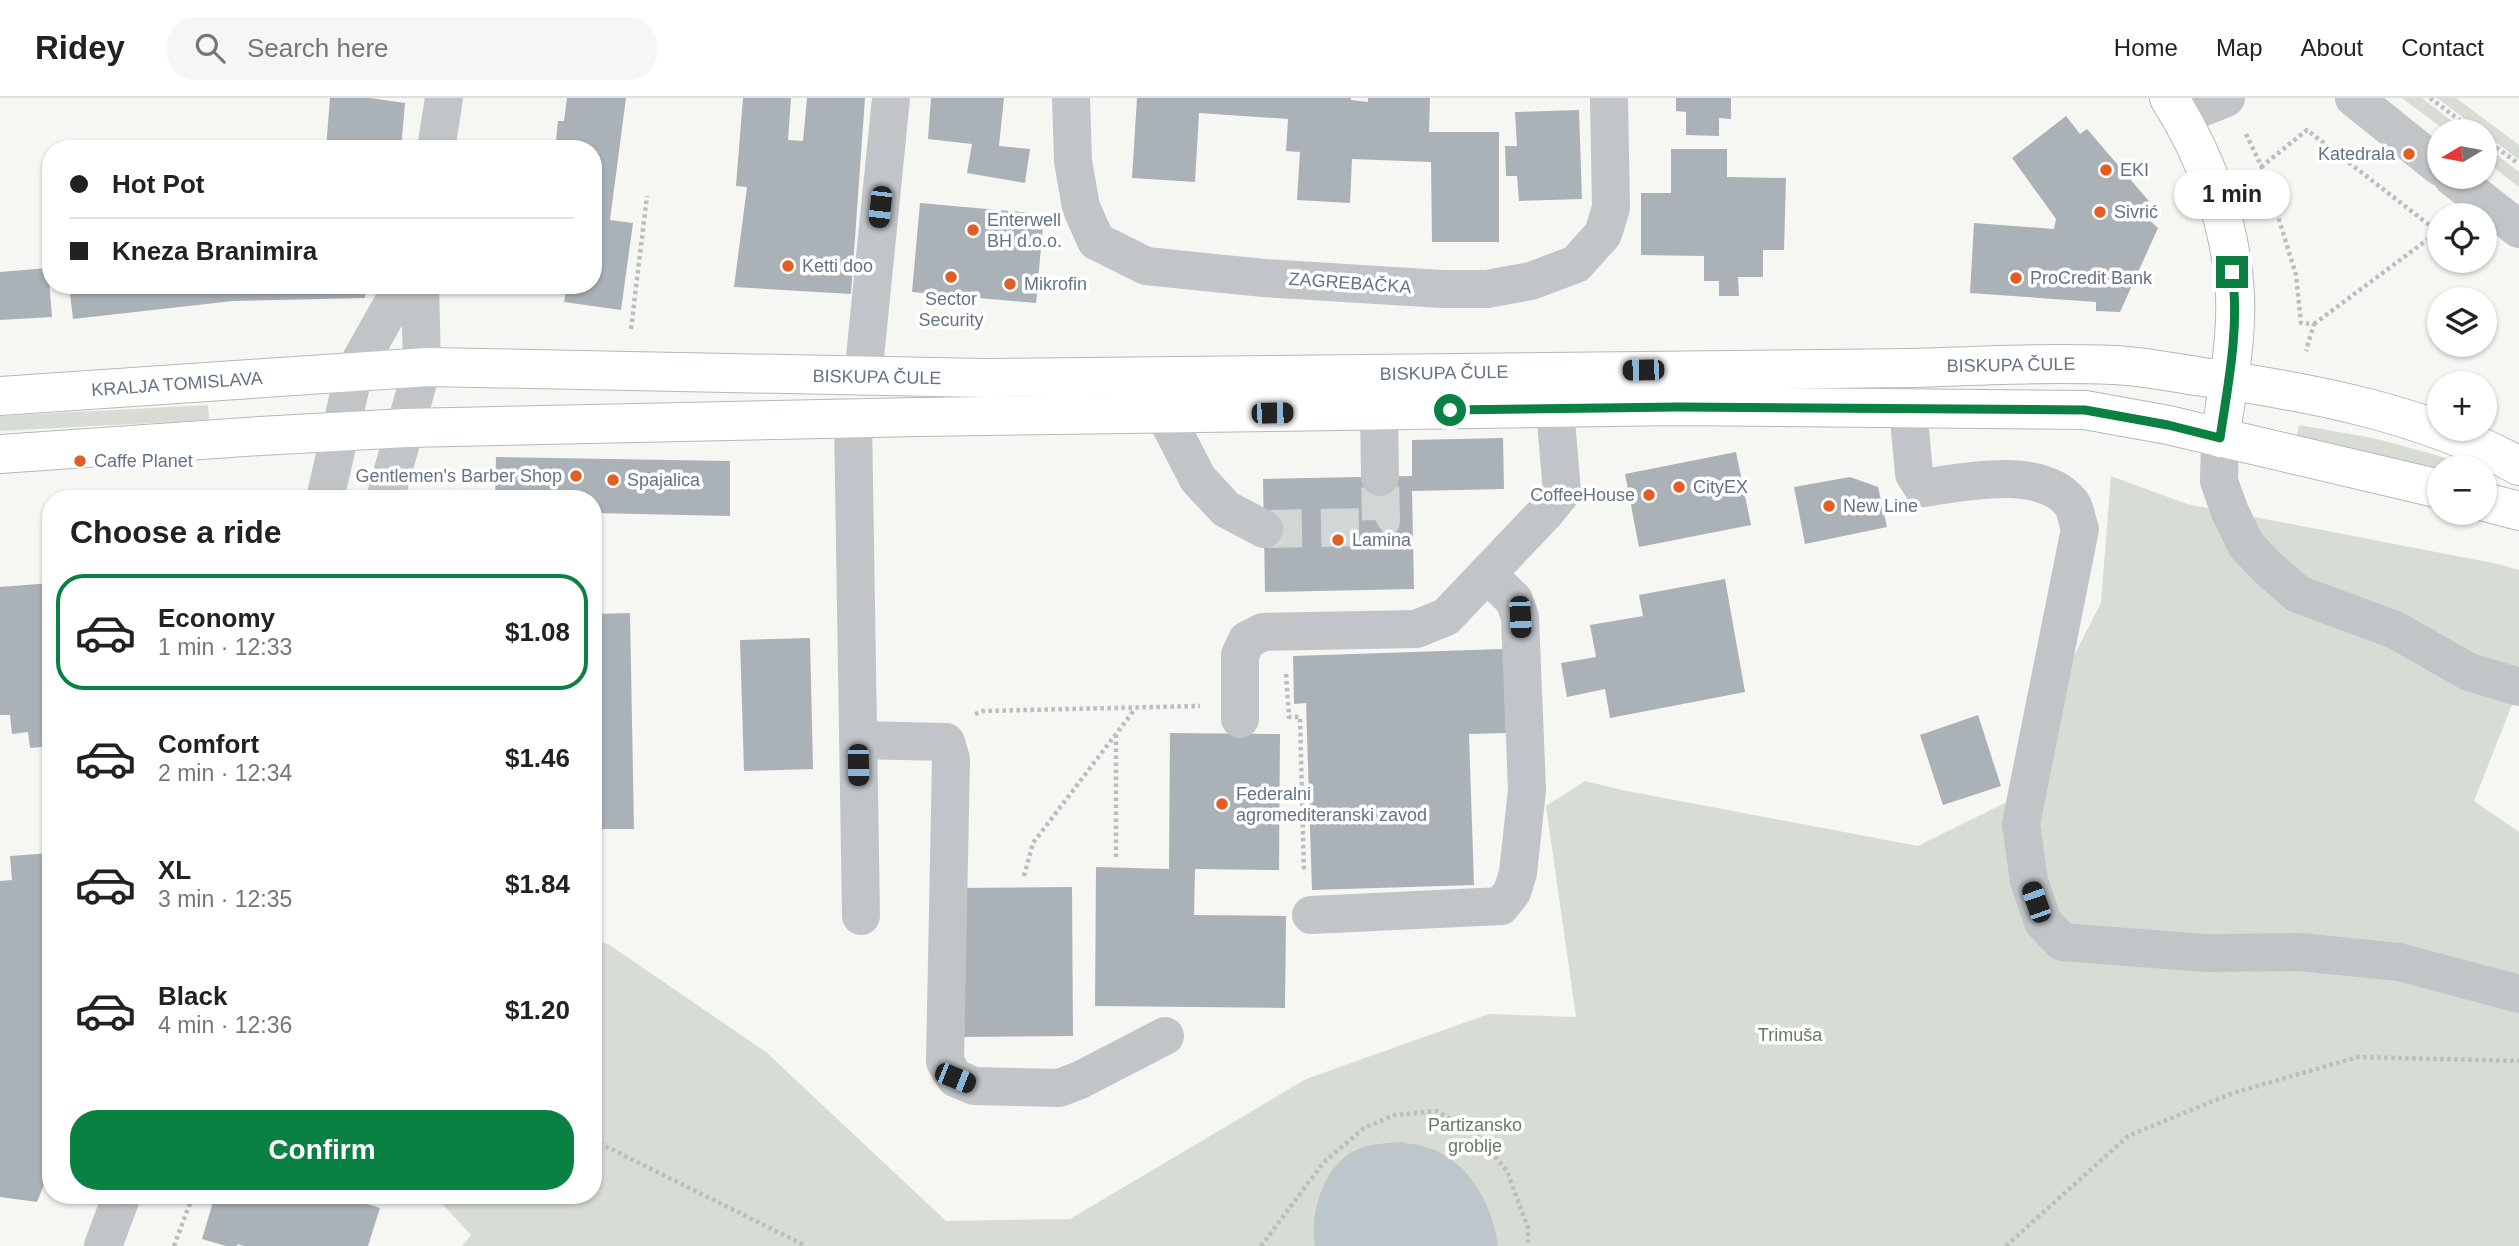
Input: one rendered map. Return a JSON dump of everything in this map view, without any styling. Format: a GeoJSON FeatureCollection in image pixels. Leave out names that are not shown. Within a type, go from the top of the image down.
{"type":"FeatureCollection","features":[{"type":"Feature","properties":{"kind":"main road"},"geometry":{"type":"LineString","coordinates":[[2175,107],[2208,168],[2225,232],[2235,293],[2234,330],[2220,438]]}},
{"type":"Feature","properties":{"kind":"main road","name":"BISKUPA ČULE"},"geometry":{"type":"LineString","coordinates":[[354,372],[422,368],[984,378],[1910,368],[2063,363],[2117,365],[2294,391],[2355,405],[2441,430],[2494,452],[2519,466]]}},
{"type":"Feature","properties":{"kind":"main road","name":"KRALJA TOMISLAVA"},"geometry":{"type":"LineString","coordinates":[[0,396],[354,372]]}},
{"type":"Feature","properties":{"kind":"main road"},"geometry":{"type":"LineString","coordinates":[[0,454],[406,428],[1555,409],[1908,407],[2085,410],[2168,425],[2427,485]]}},
{"type":"Feature","properties":{"kind":"main road"},"geometry":{"type":"LineString","coordinates":[[2497,505],[2519,511]]}},
{"type":"Feature","properties":{"kind":"street"},"geometry":{"type":"LineString","coordinates":[[437,140],[444,98]]}},
{"type":"Feature","properties":{"kind":"street"},"geometry":{"type":"LineString","coordinates":[[863,377],[891,98]]}},
{"type":"Feature","properties":{"kind":"street","name":"ZAGREBAČKA"},"geometry":{"type":"LineString","coordinates":[[1071,98],[1073,161],[1081,207],[1096,241],[1146,267],[1264,278],[1442,289],[1487,289],[1531,281],[1576,264],[1603,233],[1611,208],[1609,98]]}},
{"type":"Feature","properties":{"kind":"street"},"geometry":{"type":"LineString","coordinates":[[2175,107],[2226,98]]}},
{"type":"Feature","properties":{"kind":"street"},"geometry":{"type":"LineString","coordinates":[[2354,98],[2427,157]]}},
{"type":"Feature","properties":{"kind":"street"},"geometry":{"type":"LineString","coordinates":[[2467,189],[2519,229]]}},
{"type":"Feature","properties":{"kind":"street"},"geometry":{"type":"LineString","coordinates":[[327,490],[354,372],[397,294]]}},
{"type":"Feature","properties":{"kind":"street"},"geometry":{"type":"LineString","coordinates":[[388,490],[422,368],[420,294]]}},
{"type":"Feature","properties":{"kind":"street"},"geometry":{"type":"LineString","coordinates":[[1908,407],[1914,474],[1923,488],[2015,478],[2050,486],[2072,504],[2080,529],[2021,824],[2029,881],[2036,902],[2043,922],[2062,942],[2205,953],[2300,952],[2399,962],[2519,994]]}},
{"type":"Feature","properties":{"kind":"street"},"geometry":{"type":"LineString","coordinates":[[1240,712],[1240,655],[1247,640],[1263,632],[1416,629],[1446,617],[1562,492],[1555,409]]}},
{"type":"Feature","properties":{"kind":"street"},"geometry":{"type":"LineString","coordinates":[[1378,412],[1380,477]]}},
{"type":"Feature","properties":{"kind":"street"},"geometry":{"type":"LineString","coordinates":[[1165,415],[1198,479],[1226,509],[1264,529]]}},
{"type":"Feature","properties":{"kind":"street"},"geometry":{"type":"LineString","coordinates":[[853,419],[861,916]]}},
{"type":"Feature","properties":{"kind":"street"},"geometry":{"type":"LineString","coordinates":[[2220,438],[2219,481],[2230,512],[2246,545],[2288,586],[2298,594],[2395,630],[2469,672],[2519,687]]}},
{"type":"Feature","properties":{"kind":"street"},"geometry":{"type":"LineString","coordinates":[[1311,915],[1501,906],[1512,892],[1523,838],[1527,790],[1520,617],[1514,600],[1487,574]]}},
{"type":"Feature","properties":{"kind":"street"},"geometry":{"type":"LineString","coordinates":[[858,740],[946,742],[951,759],[945,1062],[955,1078],[974,1086],[1059,1088],[1165,1036]]}},
{"type":"Feature","properties":{"kind":"street"},"geometry":{"type":"LineString","coordinates":[[103,1246],[119,1204]]}},
{"type":"Feature","properties":{"kind":"path"},"geometry":{"type":"LineString","coordinates":[[2430,98],[2458,119]]}},
{"type":"Feature","properties":{"kind":"path"},"geometry":{"type":"LineString","coordinates":[[2261,167],[2307,131],[2427,223]]}},
{"type":"Feature","properties":{"kind":"path"},"geometry":{"type":"LineString","coordinates":[[2246,132],[2261,167],[2296,275],[2301,323],[2314,324]]}},
{"type":"Feature","properties":{"kind":"path"},"geometry":{"type":"LineString","coordinates":[[2497,148],[2519,164]]}},
{"type":"Feature","properties":{"kind":"path"},"geometry":{"type":"LineString","coordinates":[[630,337],[647,196]]}},
{"type":"Feature","properties":{"kind":"path"},"geometry":{"type":"LineString","coordinates":[[2294,391],[2314,324],[2427,239]]}},
{"type":"Feature","properties":{"kind":"path"},"geometry":{"type":"LineString","coordinates":[[1284,631],[1287,711],[1289,717],[1300,717],[1305,915],[1311,915]]}},
{"type":"Feature","properties":{"kind":"path"},"geometry":{"type":"LineString","coordinates":[[946,742],[965,718],[984,711],[1136,708],[1240,712]]}},
{"type":"Feature","properties":{"kind":"path"},"geometry":{"type":"LineString","coordinates":[[1024,876],[1033,843],[1136,708]]}},
{"type":"Feature","properties":{"kind":"path"},"geometry":{"type":"LineString","coordinates":[[1116,734],[1116,857]]}},
{"type":"Feature","properties":{"kind":"path"},"geometry":{"type":"LineString","coordinates":[[2006,1246],[2127,1136],[2233,1093],[2358,1057],[2519,1061]]}},
{"type":"Feature","properties":{"kind":"path"},"geometry":{"type":"LineString","coordinates":[[1261,1246],[1324,1162],[1364,1128],[1395,1115],[1436,1111],[1474,1132],[1507,1171],[1528,1228],[1528,1246]]}},
{"type":"Feature","properties":{"kind":"path"},"geometry":{"type":"LineString","coordinates":[[602,1144],[806,1246]]}},
{"type":"Feature","properties":{"kind":"path"},"geometry":{"type":"LineString","coordinates":[[174,1246],[190,1204]]}},
{"type":"Feature","properties":{"kind":"green space"},"geometry":{"type":"Polygon","coordinates":[[[2402,98],[2422,98],[2449,119],[2430,119],[2402,98]]]}},
{"type":"Feature","properties":{"kind":"green space"},"geometry":{"type":"Polygon","coordinates":[[[2437,98],[2456,98],[2484,119],[2465,119],[2437,98]]]}},
{"type":"Feature","properties":{"kind":"green space"},"geometry":{"type":"Polygon","coordinates":[[[2497,129],[2519,145],[2519,160],[2497,143],[2497,129]]]}},
{"type":"Feature","properties":{"kind":"green space"},"geometry":{"type":"Polygon","coordinates":[[[2497,155],[2519,172],[2519,187],[2497,170],[2497,155]]]}},
{"type":"Feature","properties":{"kind":"green space"},"geometry":{"type":"Polygon","coordinates":[[[208,405],[209,420],[0,431],[0,416],[208,405]]]}},
{"type":"Feature","properties":{"kind":"green space"},"geometry":{"type":"Polygon","coordinates":[[[2299,425],[2373,438],[2436,455],[2427,455],[2427,470],[2296,440],[2299,425]]]}},
{"type":"Feature","properties":{"kind":"green space"},"geometry":{"type":"Polygon","coordinates":[[[2111,476],[2187,504],[2519,570],[2519,687],[2474,801],[2519,832],[2519,1246],[462,1246],[471,1235],[442,1204],[602,1204],[602,942],[766,1052],[946,1221],[1070,1219],[1306,1079],[1489,1014],[1576,1017],[1546,806],[1585,781],[1918,846],[2049,781],[2061,681],[2101,603],[2111,476]]]}},
{"type":"Feature","properties":{"kind":"shaded area"},"geometry":{"type":"Polygon","coordinates":[[[1400,1142],[1432,1149],[1446,1156],[1469,1176],[1485,1202],[1498,1246],[1315,1246],[1314,1219],[1317,1205],[1327,1178],[1335,1166],[1361,1148],[1400,1142]]]}},
{"type":"Feature","properties":{"kind":"building"},"geometry":{"type":"Polygon","coordinates":[[[330,98],[370,98],[405,103],[402,140],[327,140],[330,98]]]}},
{"type":"Feature","properties":{"kind":"building"},"geometry":{"type":"Polygon","coordinates":[[[567,98],[626,98],[610,220],[633,223],[621,310],[564,302],[565,294],[602,294],[602,140],[556,140],[558,121],[564,121],[567,98]]]}},
{"type":"Feature","properties":{"kind":"building"},"geometry":{"type":"Polygon","coordinates":[[[743,98],[791,98],[788,140],[803,141],[807,98],[865,98],[851,294],[734,287],[747,187],[736,186],[743,98]]]}},
{"type":"Feature","properties":{"kind":"building"},"geometry":{"type":"Polygon","coordinates":[[[931,98],[1004,98],[999,146],[1030,149],[1025,183],[967,173],[972,144],[928,139],[931,98]]]}},
{"type":"Feature","properties":{"kind":"building"},"geometry":{"type":"Polygon","coordinates":[[[1137,98],[1351,98],[1368,102],[1368,98],[1430,98],[1429,132],[1499,132],[1499,242],[1432,242],[1431,162],[1352,159],[1350,203],[1297,200],[1300,152],[1286,151],[1288,119],[1199,113],[1195,182],[1132,178],[1137,98]]]}},
{"type":"Feature","properties":{"kind":"building"},"geometry":{"type":"Polygon","coordinates":[[[1676,98],[1731,98],[1731,119],[1719,118],[1719,136],[1686,135],[1686,112],[1676,111],[1676,98]]]}},
{"type":"Feature","properties":{"kind":"building"},"geometry":{"type":"Polygon","coordinates":[[[1579,110],[1582,199],[1519,201],[1517,176],[1506,176],[1505,146],[1517,146],[1515,112],[1579,110]]]}},
{"type":"Feature","properties":{"kind":"building","name":"Sivrić"},"geometry":{"type":"Polygon","coordinates":[[[2066,116],[2080,134],[2087,129],[2154,207],[2146,217],[2158,228],[2120,312],[2096,311],[2096,302],[1970,293],[1974,223],[2054,229],[2056,219],[2012,158],[2066,116]]]}},
{"type":"Feature","properties":{"kind":"building"},"geometry":{"type":"Polygon","coordinates":[[[1671,149],[1727,149],[1727,177],[1786,178],[1784,250],[1763,250],[1763,277],[1738,277],[1739,296],[1719,296],[1719,281],[1704,281],[1704,256],[1641,255],[1641,193],[1671,193],[1671,149]]]}},
{"type":"Feature","properties":{"kind":"building"},"geometry":{"type":"Polygon","coordinates":[[[920,203],[1044,214],[1036,303],[912,292],[920,203]]]}},
{"type":"Feature","properties":{"kind":"building"},"geometry":{"type":"Polygon","coordinates":[[[42,268],[42,294],[50,294],[52,317],[0,320],[0,272],[42,268]]]}},
{"type":"Feature","properties":{"kind":"building"},"geometry":{"type":"Polygon","coordinates":[[[70,294],[365,294],[365,298],[233,301],[73,319],[70,294]]]}},
{"type":"Feature","properties":{"kind":"building","name":"Lamina"},"geometry":{"type":"Polygon","coordinates":[[[1503,438],[1504,489],[1412,491],[1414,589],[1265,592],[1263,479],[1412,476],[1412,440],[1503,438]]]}},
{"type":"Feature","properties":{"kind":"building"},"geometry":{"type":"Polygon","coordinates":[[[1736,452],[1751,525],[1639,547],[1625,474],[1736,452]]]}},
{"type":"Feature","properties":{"kind":"building","name":"Spajalica"},"geometry":{"type":"Polygon","coordinates":[[[496,457],[730,461],[730,516],[602,513],[602,490],[495,490],[496,457]]]}},
{"type":"Feature","properties":{"kind":"building"},"geometry":{"type":"Polygon","coordinates":[[[1850,477],[1878,487],[1887,527],[1805,544],[1794,487],[1850,477]]]}},
{"type":"Feature","properties":{"kind":"building"},"geometry":{"type":"Polygon","coordinates":[[[1725,579],[1745,692],[1610,718],[1605,689],[1567,697],[1561,663],[1596,657],[1590,625],[1643,616],[1639,595],[1725,579]]]}},
{"type":"Feature","properties":{"kind":"building"},"geometry":{"type":"Polygon","coordinates":[[[42,584],[42,747],[30,748],[28,732],[12,734],[10,715],[0,715],[0,587],[42,584]]]}},
{"type":"Feature","properties":{"kind":"building"},"geometry":{"type":"Polygon","coordinates":[[[630,613],[634,829],[602,829],[602,614],[630,613]]]}},
{"type":"Feature","properties":{"kind":"building"},"geometry":{"type":"Polygon","coordinates":[[[810,638],[813,769],[744,771],[740,640],[810,638]]]}},
{"type":"Feature","properties":{"kind":"building"},"geometry":{"type":"Polygon","coordinates":[[[1503,649],[1506,733],[1469,734],[1474,885],[1312,890],[1306,703],[1294,704],[1293,656],[1503,649]]]}},
{"type":"Feature","properties":{"kind":"building"},"geometry":{"type":"Polygon","coordinates":[[[1978,715],[2001,786],[1943,805],[1920,735],[1978,715]]]}},
{"type":"Feature","properties":{"kind":"building"},"geometry":{"type":"Polygon","coordinates":[[[1170,733],[1280,734],[1279,870],[1195,869],[1194,915],[1286,916],[1285,1008],[1095,1006],[1096,867],[1169,869],[1170,733]]]}},
{"type":"Feature","properties":{"kind":"building"},"geometry":{"type":"Polygon","coordinates":[[[42,854],[42,1190],[37,1202],[0,1197],[0,881],[12,880],[10,856],[42,854]]]}},
{"type":"Feature","properties":{"kind":"building"},"geometry":{"type":"Polygon","coordinates":[[[1072,887],[1073,1036],[962,1037],[961,888],[1072,887]]]}},
{"type":"Feature","properties":{"kind":"building"},"geometry":{"type":"Polygon","coordinates":[[[212,1204],[367,1204],[380,1208],[368,1246],[226,1246],[202,1239],[212,1204]]]}},
{"type":"Feature","properties":{"kind":"tunnel"},"geometry":{"type":"LineString","coordinates":[[1264,529],[1370,527],[1381,520],[1380,477]]}},
{"type":"Feature","properties":{"kind":"place","name":"Katedrala"},"geometry":{"type":"Point","coordinates":[2409,154]}},
{"type":"Feature","properties":{"kind":"place","name":"EKI"},"geometry":{"type":"Point","coordinates":[2106,170]}},
{"type":"Feature","properties":{"kind":"place","name":"Sivrić"},"geometry":{"type":"Point","coordinates":[2100,212]}},
{"type":"Feature","properties":{"kind":"place","name":"Enterwell BH d.o.o."},"geometry":{"type":"Point","coordinates":[973,230]}},
{"type":"Feature","properties":{"kind":"place","name":"Ketti doo"},"geometry":{"type":"Point","coordinates":[788,266]}},
{"type":"Feature","properties":{"kind":"place","name":"Sector Security"},"geometry":{"type":"Point","coordinates":[951,277]}},
{"type":"Feature","properties":{"kind":"place","name":"ProCredit Bank"},"geometry":{"type":"Point","coordinates":[2016,278]}},
{"type":"Feature","properties":{"kind":"place","name":"Mikrofin"},"geometry":{"type":"Point","coordinates":[1010,284]}},
{"type":"Feature","properties":{"kind":"place","name":"Caffe Planet"},"geometry":{"type":"Point","coordinates":[80,461]}},
{"type":"Feature","properties":{"kind":"place","name":"Gentlemen's Barber Shop"},"geometry":{"type":"Point","coordinates":[576,476]}},
{"type":"Feature","properties":{"kind":"place","name":"Spajalica"},"geometry":{"type":"Point","coordinates":[613,480]}},
{"type":"Feature","properties":{"kind":"place","name":"CityEX"},"geometry":{"type":"Point","coordinates":[1679,487]}},
{"type":"Feature","properties":{"kind":"place","name":"CoffeeHouse"},"geometry":{"type":"Point","coordinates":[1649,495]}},
{"type":"Feature","properties":{"kind":"place","name":"New Line"},"geometry":{"type":"Point","coordinates":[1829,506]}},
{"type":"Feature","properties":{"kind":"place","name":"Lamina"},"geometry":{"type":"Point","coordinates":[1338,540]}},
{"type":"Feature","properties":{"kind":"place","name":"Federalni agromediteranski zavod"},"geometry":{"type":"Point","coordinates":[1222,804]}},
{"type":"Feature","properties":{"kind":"route"},"geometry":{"type":"LineString","coordinates":[[1450,410],[1678,407],[2085,410],[2168,425],[2220,438],[2234,330],[2235,293],[2232,272]]}},
{"type":"Feature","properties":{"kind":"park label","name":"Trimuša"},"geometry":{"type":"Point","coordinates":[1790,1035]}},
{"type":"Feature","properties":{"kind":"park label","name":"Partizansko groblje"},"geometry":{"type":"Point","coordinates":[1475,1135]}}]}
